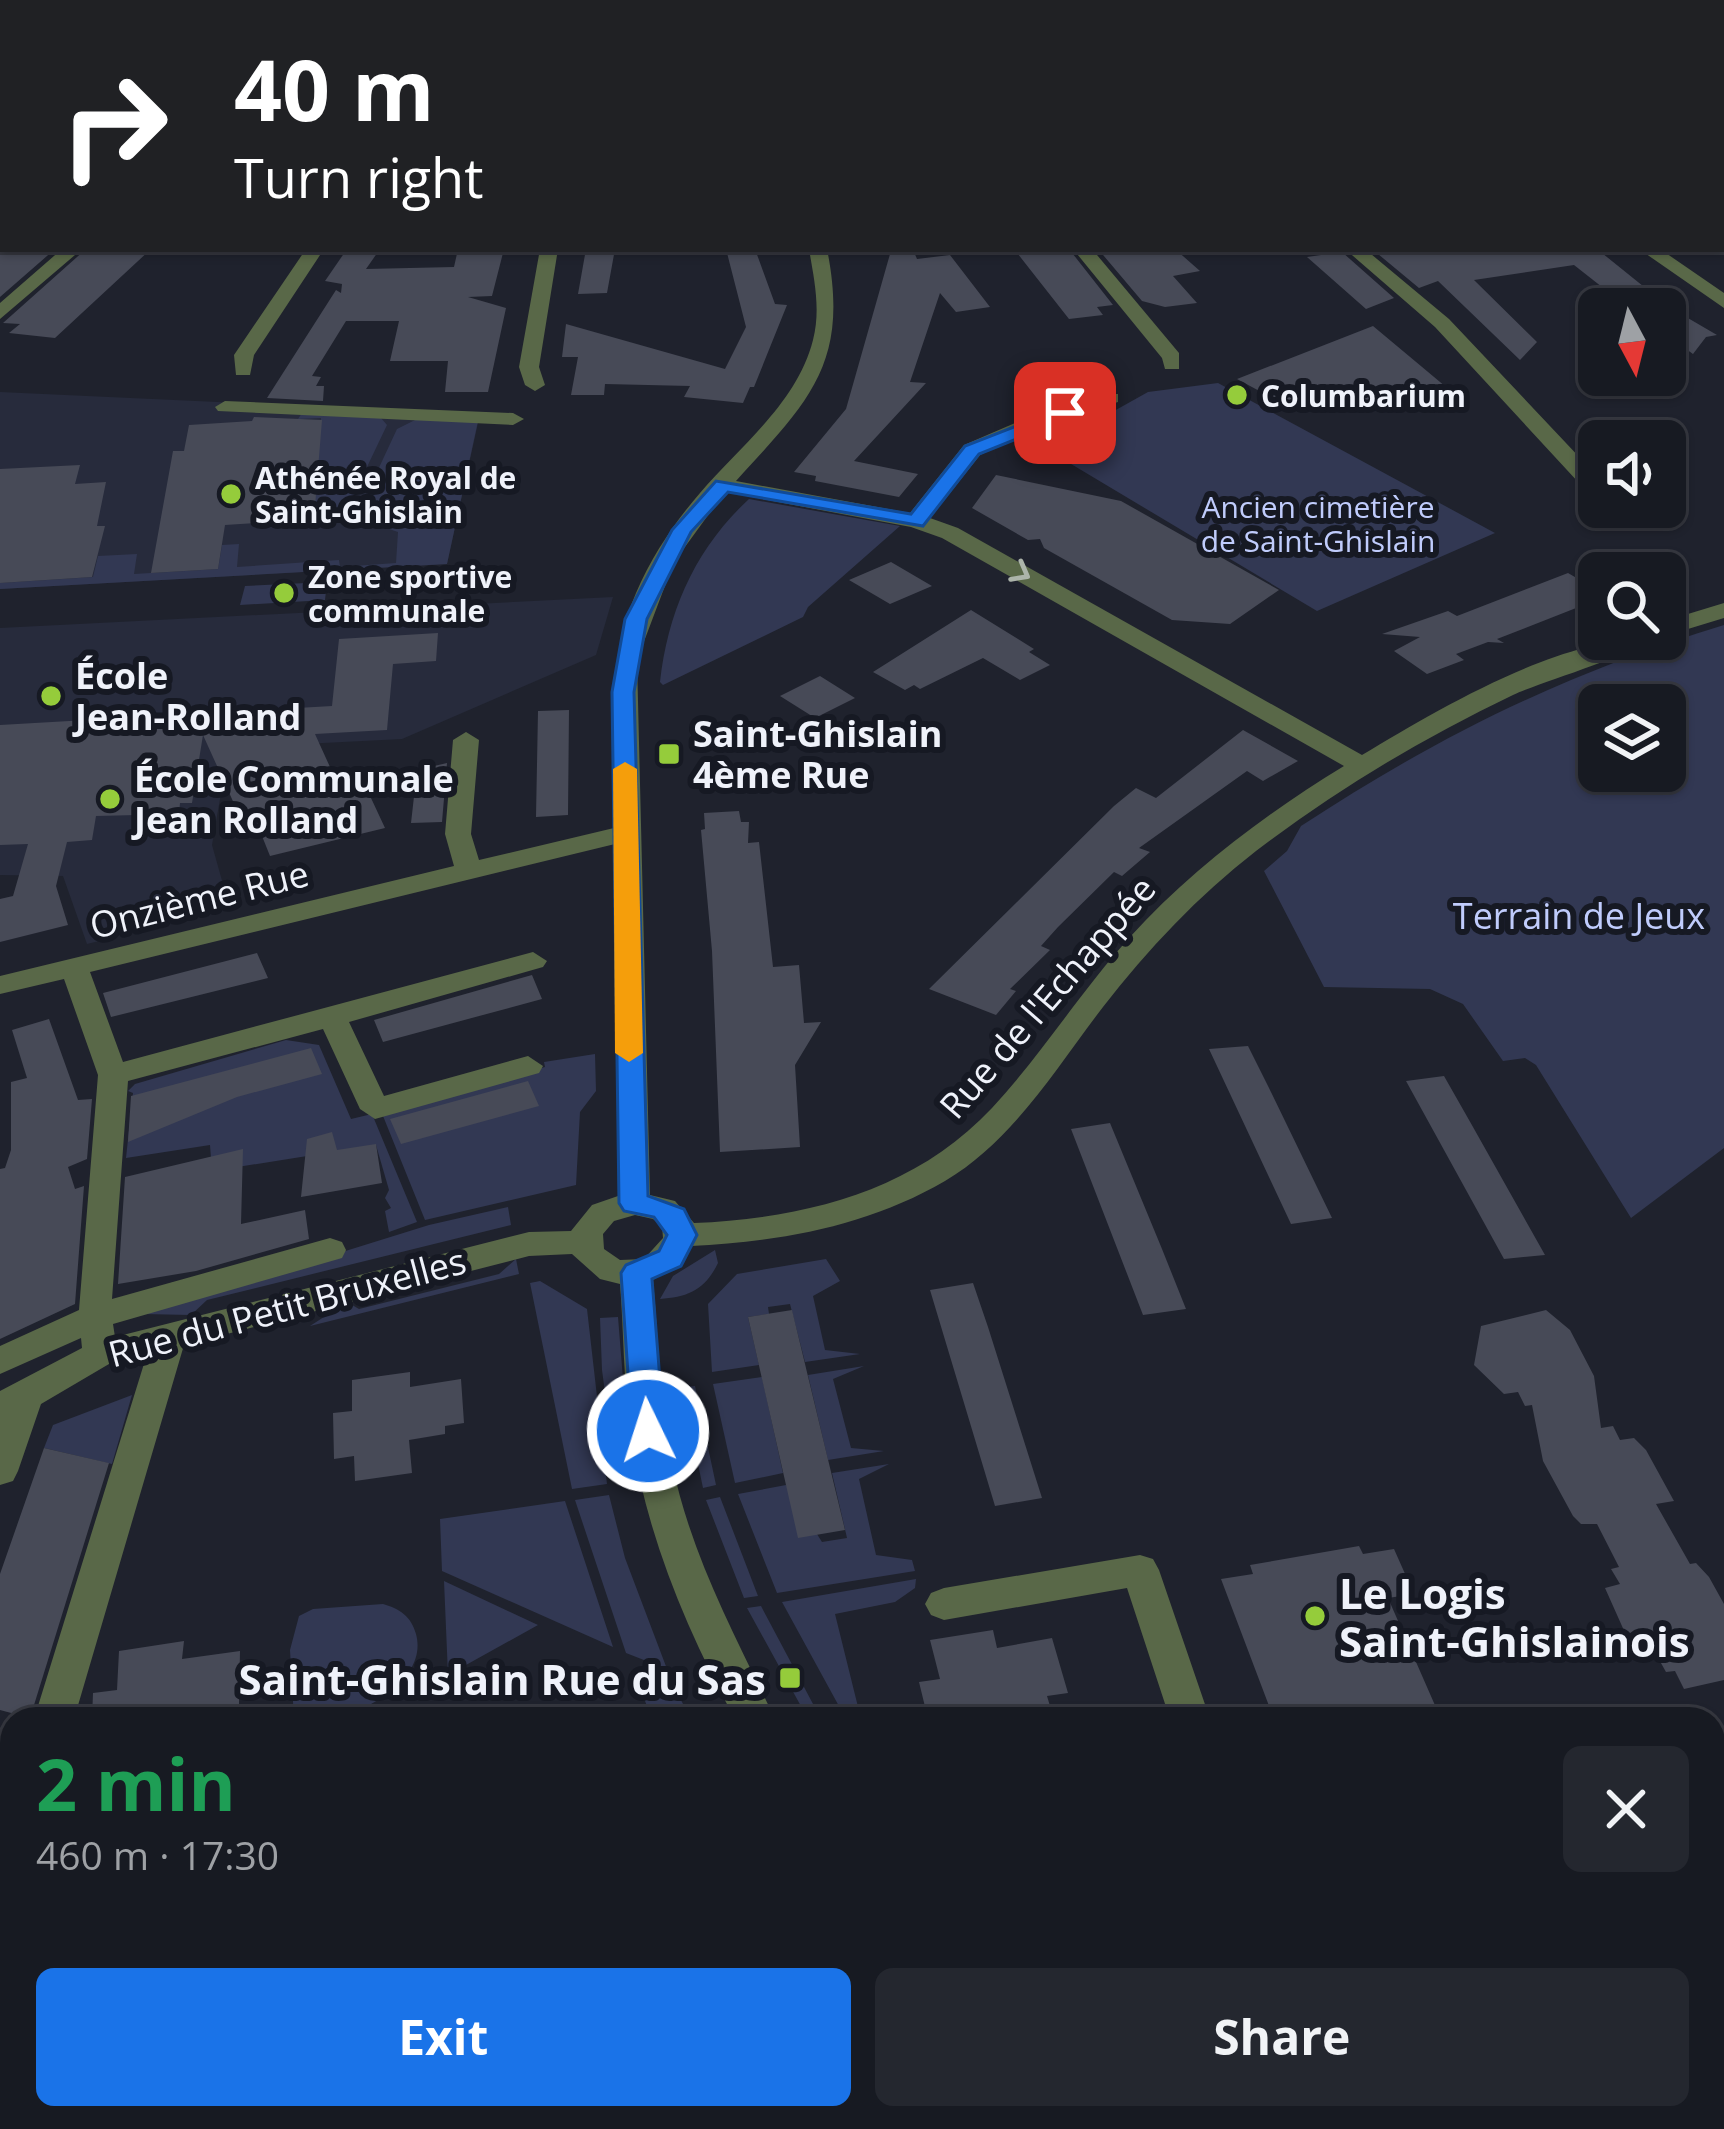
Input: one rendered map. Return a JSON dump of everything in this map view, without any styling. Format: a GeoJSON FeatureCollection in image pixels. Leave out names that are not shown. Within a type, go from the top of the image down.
{"type":"FeatureCollection","features":[{"type":"Feature","properties":{"kind":"street"},"geometry":{"type":"LineString","coordinates":[[0,313],[70,252]]}},
{"type":"Feature","properties":{"kind":"street"},"geometry":{"type":"LineString","coordinates":[[243,371],[244,355],[313,252]]}},
{"type":"Feature","properties":{"kind":"street"},"geometry":{"type":"LineString","coordinates":[[535,385],[529,367],[548,252]]}},
{"type":"Feature","properties":{"kind":"street"},"geometry":{"type":"LineString","coordinates":[[634,1203],[623,692],[636,619],[682,530],[789,411],[809,382],[824,346],[830,309],[819,252]]}},
{"type":"Feature","properties":{"kind":"street"},"geometry":{"type":"LineString","coordinates":[[1084,252],[1172,357],[1172,365]]}},
{"type":"Feature","properties":{"kind":"street"},"geometry":{"type":"LineString","coordinates":[[1358,252],[1442,323],[1578,469]]}},
{"type":"Feature","properties":{"kind":"street"},"geometry":{"type":"LineString","coordinates":[[1652,252],[1724,302]]}},
{"type":"Feature","properties":{"kind":"street"},"geometry":{"type":"LineString","coordinates":[[916,521],[972,450],[1027,425],[1111,398]]}},
{"type":"Feature","properties":{"kind":"street"},"geometry":{"type":"LineString","coordinates":[[225,407],[513,419]]}},
{"type":"Feature","properties":{"kind":"street"},"geometry":{"type":"LineString","coordinates":[[723,485],[916,521],[950,533],[1361,765]]}},
{"type":"Feature","properties":{"kind":"street"},"geometry":{"type":"LineString","coordinates":[[1686,622],[1724,610]]}},
{"type":"Feature","properties":{"kind":"street","name":"Rue de l'Echappée"},"geometry":{"type":"LineString","coordinates":[[682,1235],[724,1234],[830,1216],[882,1199],[932,1174],[972,1146],[1004,1114],[1079,1012],[1151,928],[1288,813],[1361,765],[1488,697],[1581,660]]}},
{"type":"Feature","properties":{"kind":"street"},"geometry":{"type":"LineString","coordinates":[[466,740],[458,834],[469,869]]}},
{"type":"Feature","properties":{"kind":"street","name":"Onzième Rue"},"geometry":{"type":"LineString","coordinates":[[0,985],[625,833]]}},
{"type":"Feature","properties":{"kind":"street"},"geometry":{"type":"LineString","coordinates":[[113,1075],[533,962]]}},
{"type":"Feature","properties":{"kind":"street"},"geometry":{"type":"LineString","coordinates":[[74,968],[113,1075],[96,1316],[98,1354]]}},
{"type":"Feature","properties":{"kind":"street"},"geometry":{"type":"LineString","coordinates":[[332,1017],[375,1109],[528,1066]]}},
{"type":"Feature","properties":{"kind":"street"},"geometry":{"type":"LineString","coordinates":[[634,1203],[662,1208],[674,1216],[682,1235],[670,1259],[636,1273],[598,1264],[585,1242],[587,1231],[603,1213],[634,1203]]}},
{"type":"Feature","properties":{"kind":"street","name":"Rue du Petit Bruxelles"},"geometry":{"type":"LineString","coordinates":[[13,1400],[98,1354],[529,1244],[585,1242]]}},
{"type":"Feature","properties":{"kind":"street"},"geometry":{"type":"LineString","coordinates":[[0,1361],[96,1316],[330,1250]]}},
{"type":"Feature","properties":{"kind":"street"},"geometry":{"type":"LineString","coordinates":[[636,1273],[648,1431],[659,1482],[712,1633],[749,1707]]}},
{"type":"Feature","properties":{"kind":"street"},"geometry":{"type":"LineString","coordinates":[[58,1707],[170,1335]]}},
{"type":"Feature","properties":{"kind":"street"},"geometry":{"type":"LineString","coordinates":[[0,1471],[13,1400]]}},
{"type":"Feature","properties":{"kind":"street"},"geometry":{"type":"LineString","coordinates":[[944,1604],[1140,1570],[1186,1707]]}},
{"type":"Feature","properties":{"kind":"shaded area","name":"Athénée Royal de Saint-Ghislain"},"geometry":{"type":"Polygon","coordinates":[[[0,392],[480,414],[447,564],[0,589],[0,392]]]}},
{"type":"Feature","properties":{"kind":"shaded area","name":"École Communale Jean Rolland"},"geometry":{"type":"Polygon","coordinates":[[[613,597],[596,655],[402,739],[242,747],[228,753],[212,845],[230,909],[87,944],[63,876],[0,875],[0,628],[613,597]]]}},
{"type":"Feature","properties":{"kind":"green space","name":"Ancien cimetière de Saint-Ghislain"},"geometry":{"type":"Polygon","coordinates":[[[1218,383],[1495,533],[1317,611],[1046,449],[1148,392],[1218,383]]]}},
{"type":"Feature","properties":{"kind":"green space"},"geometry":{"type":"Polygon","coordinates":[[[302,413],[381,418],[387,425],[346,511],[331,522],[313,525],[321,418],[298,419],[302,413]]]}},
{"type":"Feature","properties":{"kind":"green space"},"geometry":{"type":"Polygon","coordinates":[[[417,419],[478,421],[447,564],[0,589],[0,583],[93,577],[98,556],[137,554],[134,574],[218,569],[222,545],[239,544],[237,567],[339,560],[340,567],[396,563],[398,532],[377,525],[380,503],[363,502],[397,429],[417,419]]]}},
{"type":"Feature","properties":{"kind":"green space"},"geometry":{"type":"Polygon","coordinates":[[[749,499],[900,526],[808,607],[803,617],[663,685],[670,630],[688,582],[714,538],[749,499]]]}},
{"type":"Feature","properties":{"kind":"green space","name":"Zone sportive communale"},"geometry":{"type":"Polygon","coordinates":[[[327,582],[325,600],[240,605],[245,586],[327,582]]]}},
{"type":"Feature","properties":{"kind":"green space","name":"Terrain de Jeux"},"geometry":{"type":"Polygon","coordinates":[[[1724,625],[1724,1148],[1631,1218],[1536,1065],[1525,1058],[1503,1061],[1463,1004],[1430,989],[1324,987],[1264,871],[1287,851],[1301,826],[1404,763],[1505,710],[1622,660],[1686,660],[1686,637],[1724,625]]]}},
{"type":"Feature","properties":{"kind":"green space"},"geometry":{"type":"Polygon","coordinates":[[[286,1040],[319,1045],[351,1119],[372,1114],[417,1222],[389,1232],[385,1211],[391,1208],[385,1198],[389,1190],[376,1145],[225,1169],[211,1158],[210,1145],[126,1158],[133,1093],[128,1091],[135,1084],[286,1040]]]}},
{"type":"Feature","properties":{"kind":"green space"},"geometry":{"type":"Polygon","coordinates":[[[595,1054],[596,1091],[580,1112],[576,1185],[425,1220],[381,1111],[545,1067],[544,1062],[595,1054]]]}},
{"type":"Feature","properties":{"kind":"green space"},"geometry":{"type":"Polygon","coordinates":[[[508,1207],[511,1225],[207,1300],[191,1315],[143,1314],[429,1225],[508,1207]]]}},
{"type":"Feature","properties":{"kind":"green space"},"geometry":{"type":"Polygon","coordinates":[[[715,1250],[718,1263],[701,1286],[660,1299],[673,1276],[715,1250]]]}},
{"type":"Feature","properties":{"kind":"green space"},"geometry":{"type":"Polygon","coordinates":[[[516,1259],[519,1274],[310,1326],[347,1302],[359,1309],[499,1274],[516,1259]]]}},
{"type":"Feature","properties":{"kind":"green space"},"geometry":{"type":"Polygon","coordinates":[[[826,1259],[840,1281],[813,1296],[825,1350],[860,1354],[805,1362],[790,1304],[768,1307],[769,1314],[748,1317],[759,1365],[712,1372],[708,1304],[737,1274],[826,1259]]]}},
{"type":"Feature","properties":{"kind":"green space"},"geometry":{"type":"Polygon","coordinates":[[[540,1281],[587,1309],[607,1484],[572,1489],[530,1283],[540,1281]]]}},
{"type":"Feature","properties":{"kind":"green space"},"geometry":{"type":"Polygon","coordinates":[[[618,1317],[627,1429],[637,1480],[617,1483],[600,1318],[618,1317]]]}},
{"type":"Feature","properties":{"kind":"green space"},"geometry":{"type":"Polygon","coordinates":[[[864,1366],[833,1379],[851,1448],[884,1451],[828,1460],[808,1375],[864,1366]]]}},
{"type":"Feature","properties":{"kind":"green space"},"geometry":{"type":"Polygon","coordinates":[[[762,1377],[783,1473],[735,1483],[713,1384],[762,1377]]]}},
{"type":"Feature","properties":{"kind":"green space"},"geometry":{"type":"Polygon","coordinates":[[[695,1386],[716,1485],[703,1488],[682,1387],[695,1386]]]}},
{"type":"Feature","properties":{"kind":"green space"},"geometry":{"type":"Polygon","coordinates":[[[132,1395],[112,1464],[44,1448],[53,1425],[132,1395]]]}},
{"type":"Feature","properties":{"kind":"green space"},"geometry":{"type":"Polygon","coordinates":[[[889,1464],[859,1479],[876,1555],[912,1560],[915,1571],[777,1593],[738,1494],[786,1485],[822,1542],[847,1538],[832,1473],[889,1464]]]}},
{"type":"Feature","properties":{"kind":"green space"},"geometry":{"type":"Polygon","coordinates":[[[609,1495],[625,1558],[667,1669],[626,1653],[575,1500],[609,1495]]]}},
{"type":"Feature","properties":{"kind":"green space"},"geometry":{"type":"Polygon","coordinates":[[[720,1497],[758,1596],[744,1598],[706,1500],[720,1497]]]}},
{"type":"Feature","properties":{"kind":"green space"},"geometry":{"type":"Polygon","coordinates":[[[565,1501],[613,1647],[442,1571],[440,1519],[565,1501]]]}},
{"type":"Feature","properties":{"kind":"green space"},"geometry":{"type":"Polygon","coordinates":[[[916,1579],[915,1588],[895,1602],[835,1614],[858,1707],[839,1707],[782,1602],[916,1579]]]}},
{"type":"Feature","properties":{"kind":"green space"},"geometry":{"type":"Polygon","coordinates":[[[444,1581],[538,1625],[448,1675],[444,1581]]]}},
{"type":"Feature","properties":{"kind":"green space"},"geometry":{"type":"Polygon","coordinates":[[[383,1604],[395,1608],[411,1622],[416,1634],[413,1665],[392,1690],[366,1707],[293,1707],[290,1650],[299,1616],[313,1609],[383,1604]]]}},
{"type":"Feature","properties":{"kind":"green space"},"geometry":{"type":"Polygon","coordinates":[[[761,1606],[815,1707],[801,1707],[747,1608],[761,1606]]]}},
{"type":"Feature","properties":{"kind":"green space"},"geometry":{"type":"Polygon","coordinates":[[[633,1670],[674,1687],[685,1707],[647,1707],[633,1670]]]}},
{"type":"Feature","properties":{"kind":"building"},"geometry":{"type":"Polygon","coordinates":[[[0,252],[52,252],[0,297],[0,252]]]}},
{"type":"Feature","properties":{"kind":"building"},"geometry":{"type":"Polygon","coordinates":[[[83,252],[148,252],[55,338],[9,333],[20,324],[3,323],[83,252]]]}},
{"type":"Feature","properties":{"kind":"building"},"geometry":{"type":"Polygon","coordinates":[[[345,252],[378,252],[366,269],[454,267],[457,252],[503,252],[492,296],[468,297],[506,308],[488,392],[445,392],[448,361],[390,361],[399,321],[346,321],[312,376],[321,377],[316,386],[324,386],[323,401],[267,398],[336,290],[341,293],[342,284],[325,281],[345,252]]]}},
{"type":"Feature","properties":{"kind":"building"},"geometry":{"type":"Polygon","coordinates":[[[585,252],[614,252],[607,293],[578,294],[585,252]]]}},
{"type":"Feature","properties":{"kind":"building"},"geometry":{"type":"Polygon","coordinates":[[[727,252],[756,252],[775,304],[787,305],[743,403],[684,397],[690,386],[605,384],[604,395],[571,395],[578,357],[562,357],[566,324],[725,369],[746,327],[727,252]]]}},
{"type":"Feature","properties":{"kind":"building"},"geometry":{"type":"Polygon","coordinates":[[[914,252],[917,259],[950,255],[990,307],[956,312],[940,293],[910,382],[926,383],[854,461],[918,474],[899,497],[815,481],[816,476],[794,472],[846,409],[890,254],[914,252]]]}},
{"type":"Feature","properties":{"kind":"building"},"geometry":{"type":"Polygon","coordinates":[[[1016,252],[1071,252],[1113,305],[1097,307],[1103,315],[1069,319],[1016,252]]]}},
{"type":"Feature","properties":{"kind":"building"},"geometry":{"type":"Polygon","coordinates":[[[1101,252],[1178,252],[1200,271],[1173,276],[1197,303],[1165,307],[1142,301],[1101,252]]]}},
{"type":"Feature","properties":{"kind":"building"},"geometry":{"type":"Polygon","coordinates":[[[1342,252],[1394,298],[1366,309],[1307,257],[1342,252]]]}},
{"type":"Feature","properties":{"kind":"building"},"geometry":{"type":"Polygon","coordinates":[[[1376,252],[1601,252],[1645,288],[1603,288],[1574,265],[1474,280],[1537,342],[1520,360],[1438,281],[1419,288],[1376,252]]]}},
{"type":"Feature","properties":{"kind":"building"},"geometry":{"type":"Polygon","coordinates":[[[1686,317],[1717,335],[1706,337],[1693,354],[1686,349],[1686,317]]]}},
{"type":"Feature","properties":{"kind":"building"},"geometry":{"type":"Polygon","coordinates":[[[1373,326],[1452,392],[1343,407],[1332,396],[1295,410],[1237,379],[1373,326]]]}},
{"type":"Feature","properties":{"kind":"building"},"geometry":{"type":"Polygon","coordinates":[[[254,417],[322,420],[314,519],[225,525],[218,569],[151,573],[173,451],[184,451],[189,425],[252,421],[254,417]]]}},
{"type":"Feature","properties":{"kind":"building"},"geometry":{"type":"Polygon","coordinates":[[[80,465],[75,484],[106,482],[97,526],[105,526],[92,577],[0,583],[0,469],[80,465]]]}},
{"type":"Feature","properties":{"kind":"building"},"geometry":{"type":"Polygon","coordinates":[[[996,475],[1121,501],[1279,590],[1230,624],[1172,620],[1044,548],[1040,539],[1028,540],[972,508],[996,475]]]}},
{"type":"Feature","properties":{"kind":"building"},"geometry":{"type":"Polygon","coordinates":[[[891,562],[932,586],[890,604],[849,580],[891,562]]]}},
{"type":"Feature","properties":{"kind":"building"},"geometry":{"type":"Polygon","coordinates":[[[1568,573],[1578,579],[1578,607],[1497,639],[1504,643],[1488,642],[1456,654],[1464,660],[1427,674],[1394,651],[1420,637],[1382,634],[1448,611],[1457,616],[1568,573]]]}},
{"type":"Feature","properties":{"kind":"building"},"geometry":{"type":"Polygon","coordinates":[[[971,610],[1034,649],[1029,652],[1050,665],[1020,680],[983,658],[920,689],[914,685],[905,690],[873,672],[971,610]]]}},
{"type":"Feature","properties":{"kind":"building"},"geometry":{"type":"Polygon","coordinates":[[[438,633],[436,661],[393,664],[387,730],[315,734],[340,789],[364,783],[385,828],[270,856],[254,816],[241,819],[203,735],[192,803],[180,803],[179,814],[96,816],[92,840],[67,842],[56,886],[68,925],[0,942],[0,899],[13,896],[28,844],[0,845],[0,725],[332,706],[339,639],[438,633]]]}},
{"type":"Feature","properties":{"kind":"building"},"geometry":{"type":"Polygon","coordinates":[[[820,676],[855,698],[815,718],[780,696],[820,676]]]}},
{"type":"Feature","properties":{"kind":"building"},"geometry":{"type":"Polygon","coordinates":[[[569,710],[568,815],[536,817],[538,711],[569,710]]]}},
{"type":"Feature","properties":{"kind":"building"},"geometry":{"type":"Polygon","coordinates":[[[1243,730],[1298,761],[1263,781],[1247,771],[1139,848],[1150,852],[1122,876],[1114,872],[1058,927],[1041,946],[1050,950],[1010,989],[1016,991],[996,1015],[929,989],[1114,806],[1136,788],[1156,798],[1243,730]]]}},
{"type":"Feature","properties":{"kind":"building"},"geometry":{"type":"Polygon","coordinates":[[[447,763],[442,822],[411,823],[417,770],[447,763]]]}},
{"type":"Feature","properties":{"kind":"building"},"geometry":{"type":"Polygon","coordinates":[[[739,811],[741,822],[749,822],[748,843],[759,842],[773,967],[799,965],[804,1023],[821,1022],[795,1065],[800,1147],[720,1152],[712,951],[701,830],[705,829],[704,813],[739,811]]]}},
{"type":"Feature","properties":{"kind":"building"},"geometry":{"type":"Polygon","coordinates":[[[257,953],[268,978],[111,1017],[103,993],[257,953]]]}},
{"type":"Feature","properties":{"kind":"building"},"geometry":{"type":"Polygon","coordinates":[[[532,975],[542,999],[383,1042],[374,1020],[532,975]]]}},
{"type":"Feature","properties":{"kind":"building"},"geometry":{"type":"Polygon","coordinates":[[[49,1019],[78,1100],[92,1099],[87,1159],[68,1167],[75,1189],[84,1186],[75,1304],[0,1339],[0,1169],[5,1168],[11,1150],[11,1082],[27,1078],[12,1030],[49,1019]]]}},
{"type":"Feature","properties":{"kind":"building"},"geometry":{"type":"Polygon","coordinates":[[[1248,1046],[1332,1218],[1291,1224],[1209,1049],[1248,1046]]]}},
{"type":"Feature","properties":{"kind":"building"},"geometry":{"type":"Polygon","coordinates":[[[311,1048],[322,1074],[237,1097],[128,1142],[131,1096],[311,1048]]]}},
{"type":"Feature","properties":{"kind":"building"},"geometry":{"type":"Polygon","coordinates":[[[1444,1076],[1545,1255],[1504,1259],[1406,1081],[1444,1076]]]}},
{"type":"Feature","properties":{"kind":"building"},"geometry":{"type":"Polygon","coordinates":[[[528,1081],[539,1106],[401,1144],[390,1119],[528,1081]]]}},
{"type":"Feature","properties":{"kind":"building"},"geometry":{"type":"Polygon","coordinates":[[[1110,1123],[1186,1309],[1143,1315],[1071,1129],[1110,1123]]]}},
{"type":"Feature","properties":{"kind":"building"},"geometry":{"type":"Polygon","coordinates":[[[332,1132],[337,1150],[376,1144],[382,1183],[301,1197],[307,1139],[332,1132]]]}},
{"type":"Feature","properties":{"kind":"building"},"geometry":{"type":"Polygon","coordinates":[[[243,1149],[241,1224],[305,1210],[309,1239],[196,1271],[118,1284],[125,1177],[243,1149]]]}},
{"type":"Feature","properties":{"kind":"building"},"geometry":{"type":"Polygon","coordinates":[[[973,1283],[1042,1498],[995,1506],[930,1290],[973,1283]]]}},
{"type":"Feature","properties":{"kind":"building"},"geometry":{"type":"Polygon","coordinates":[[[792,1310],[845,1530],[798,1538],[748,1317],[792,1310]]]}},
{"type":"Feature","properties":{"kind":"building"},"geometry":{"type":"Polygon","coordinates":[[[1546,1310],[1570,1330],[1594,1376],[1601,1428],[1613,1426],[1620,1440],[1634,1438],[1646,1450],[1674,1501],[1656,1504],[1690,1564],[1696,1563],[1709,1577],[1724,1604],[1724,1680],[1684,1689],[1675,1671],[1666,1672],[1657,1656],[1643,1659],[1630,1644],[1605,1588],[1620,1584],[1611,1569],[1619,1567],[1597,1524],[1581,1524],[1573,1516],[1543,1461],[1532,1405],[1525,1406],[1518,1392],[1504,1394],[1474,1365],[1481,1326],[1546,1310]]]}},
{"type":"Feature","properties":{"kind":"building"},"geometry":{"type":"Polygon","coordinates":[[[410,1372],[410,1387],[461,1379],[464,1423],[445,1426],[445,1434],[409,1440],[412,1473],[355,1481],[354,1456],[334,1459],[333,1413],[352,1411],[352,1380],[410,1372]]]}},
{"type":"Feature","properties":{"kind":"building"},"geometry":{"type":"Polygon","coordinates":[[[44,1448],[109,1463],[33,1707],[0,1707],[0,1574],[44,1448]]]}},
{"type":"Feature","properties":{"kind":"building","name":"Le Logis Saint-Ghislainois"},"geometry":{"type":"Polygon","coordinates":[[[1359,1546],[1363,1554],[1394,1549],[1414,1594],[1388,1598],[1436,1707],[1269,1707],[1221,1579],[1253,1574],[1250,1565],[1359,1546]]]}},
{"type":"Feature","properties":{"kind":"building"},"geometry":{"type":"Polygon","coordinates":[[[993,1630],[997,1648],[1052,1638],[1068,1693],[1047,1696],[1050,1706],[1045,1707],[925,1707],[919,1682],[940,1679],[930,1640],[993,1630]]]}},
{"type":"Feature","properties":{"kind":"building"},"geometry":{"type":"Polygon","coordinates":[[[184,1641],[182,1659],[240,1651],[239,1705],[92,1707],[93,1693],[117,1690],[119,1651],[184,1641]]]}},
{"type":"Feature","properties":{"kind":"slow traffic"},"geometry":{"type":"LineString","coordinates":[[625,769],[629,1053]]}},
{"type":"Feature","properties":{"kind":"place","name":"Columbarium"},"geometry":{"type":"Point","coordinates":[1237,395]}},
{"type":"Feature","properties":{"kind":"place","name":"Athénée Royal de Saint-Ghislain"},"geometry":{"type":"Point","coordinates":[231,494]}},
{"type":"Feature","properties":{"kind":"place","name":"Zone sportive communale"},"geometry":{"type":"Point","coordinates":[284,593]}},
{"type":"Feature","properties":{"kind":"place","name":"École Jean-Rolland"},"geometry":{"type":"Point","coordinates":[51,696]}},
{"type":"Feature","properties":{"kind":"place","name":"Saint-Ghislain 4ème Rue"},"geometry":{"type":"Point","coordinates":[669,754]}},
{"type":"Feature","properties":{"kind":"place","name":"École Communale Jean Rolland"},"geometry":{"type":"Point","coordinates":[110,799]}},
{"type":"Feature","properties":{"kind":"place","name":"Le Logis Saint-Ghislainois"},"geometry":{"type":"Point","coordinates":[1315,1616]}},
{"type":"Feature","properties":{"kind":"place","name":"Saint-Ghislain Rue du Sas"},"geometry":{"type":"Point","coordinates":[790,1678]}},
{"type":"Feature","properties":{"kind":"route"},"geometry":{"type":"LineString","coordinates":[[648,1431],[636,1273],[670,1259],[682,1235],[674,1216],[662,1208],[634,1203],[623,692],[625,660],[636,619],[682,530],[723,485],[916,521],[972,450],[1065,413]]}}]}
